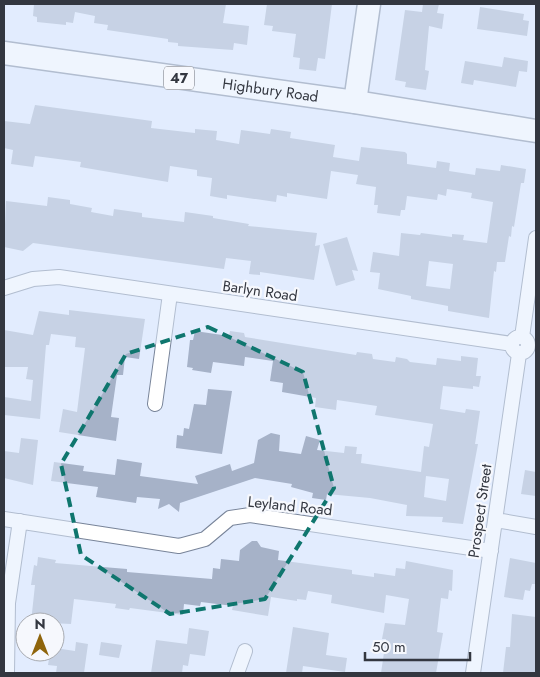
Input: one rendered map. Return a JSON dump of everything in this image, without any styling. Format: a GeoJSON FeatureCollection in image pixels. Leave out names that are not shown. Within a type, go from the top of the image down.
{"type":"FeatureCollection","features":[{"type":"Feature","properties":{"kind":"main road"},"geometry":{"type":"LineString","coordinates":[[355,102],[369,4]]}},
{"type":"Feature","properties":{"kind":"main road","name":"Highbury Road"},"geometry":{"type":"LineString","coordinates":[[4,53],[355,102],[536,131]]}},
{"type":"Feature","properties":{"kind":"street","name":"Prospect Street"},"geometry":{"type":"LineString","coordinates":[[473,673],[524,346],[536,238]]}},
{"type":"Feature","properties":{"kind":"street","name":"Barlyn Road"},"geometry":{"type":"LineString","coordinates":[[4,288],[33,279],[59,277],[524,346]]}},
{"type":"Feature","properties":{"kind":"street"},"geometry":{"type":"LineString","coordinates":[[155,404],[170,294]]}},
{"type":"Feature","properties":{"kind":"street","name":"Leyland Road"},"geometry":{"type":"LineString","coordinates":[[4,518],[179,546],[204,539],[230,518],[250,515],[491,551]]}},
{"type":"Feature","properties":{"kind":"street"},"geometry":{"type":"LineString","coordinates":[[496,520],[536,527]]}},
{"type":"Feature","properties":{"kind":"street"},"geometry":{"type":"LineString","coordinates":[[7,673],[8,603],[20,521]]}},
{"type":"Feature","properties":{"kind":"street"},"geometry":{"type":"LineString","coordinates":[[238,673],[245,651]]}},
{"type":"Feature","properties":{"kind":"highlighted area"},"geometry":{"type":"Polygon","coordinates":[[[208,327],[303,372],[334,488],[265,599],[170,614],[81,555],[61,464],[126,354],[208,327]]]}},
{"type":"Feature","properties":{"kind":"building"},"geometry":{"type":"Polygon","coordinates":[[[34,4],[226,4],[223,23],[249,26],[247,45],[234,43],[233,50],[178,46],[178,43],[168,42],[168,39],[107,30],[108,25],[94,23],[95,16],[75,12],[73,23],[66,22],[66,25],[37,22],[37,17],[33,16],[34,4]]]}},
{"type":"Feature","properties":{"kind":"building"},"geometry":{"type":"Polygon","coordinates":[[[267,4],[332,4],[325,59],[318,58],[316,71],[299,69],[300,58],[293,57],[296,34],[272,31],[273,26],[264,25],[267,4]]]}},
{"type":"Feature","properties":{"kind":"building"},"geometry":{"type":"Polygon","coordinates":[[[423,4],[439,4],[437,13],[444,14],[442,29],[429,26],[425,70],[429,71],[426,90],[405,87],[406,82],[395,80],[405,10],[422,12],[423,4]]]}},
{"type":"Feature","properties":{"kind":"building"},"geometry":{"type":"Polygon","coordinates":[[[480,7],[524,14],[523,20],[529,21],[527,36],[477,29],[480,7]]]}},
{"type":"Feature","properties":{"kind":"building"},"geometry":{"type":"Polygon","coordinates":[[[504,57],[528,61],[527,72],[519,71],[516,87],[474,80],[473,85],[461,83],[465,61],[502,67],[504,57]]]}},
{"type":"Feature","properties":{"kind":"building"},"geometry":{"type":"Polygon","coordinates":[[[35,105],[152,121],[151,128],[195,133],[195,129],[217,131],[216,140],[239,144],[241,130],[270,134],[271,129],[291,132],[290,138],[335,145],[333,157],[359,161],[361,147],[405,152],[407,154],[407,164],[436,168],[437,161],[450,163],[449,171],[475,175],[476,168],[500,171],[501,165],[526,169],[524,183],[521,183],[514,227],[512,226],[511,237],[509,236],[505,262],[497,262],[496,272],[494,271],[489,318],[448,311],[448,306],[411,299],[411,296],[378,289],[380,273],[370,272],[373,252],[399,256],[401,233],[420,235],[421,233],[452,237],[452,234],[464,235],[463,240],[487,243],[493,202],[471,198],[472,193],[447,189],[446,196],[438,194],[437,200],[407,196],[405,210],[401,210],[400,216],[377,213],[378,205],[374,205],[376,187],[356,184],[358,175],[331,171],[327,199],[287,193],[287,197],[277,195],[276,202],[227,195],[227,199],[210,196],[212,178],[197,176],[197,170],[170,166],[168,182],[80,167],[81,162],[35,156],[33,167],[11,164],[13,150],[4,148],[4,121],[30,124],[35,105]],[[429,261],[426,286],[450,289],[453,264],[429,261]]]}},
{"type":"Feature","properties":{"kind":"building"},"geometry":{"type":"Polygon","coordinates":[[[48,197],[70,200],[70,204],[92,208],[91,212],[113,216],[114,209],[142,213],[142,217],[184,222],[185,212],[249,224],[248,226],[317,233],[315,246],[320,245],[314,280],[260,272],[260,275],[249,274],[251,261],[226,258],[224,269],[33,243],[23,251],[4,247],[6,201],[47,206],[48,197]]]}},
{"type":"Feature","properties":{"kind":"building"},"geometry":{"type":"Polygon","coordinates":[[[347,237],[358,271],[352,270],[355,280],[336,286],[323,244],[347,237]]]}},
{"type":"Feature","properties":{"kind":"building"},"geometry":{"type":"Polygon","coordinates":[[[69,310],[145,319],[139,359],[125,357],[123,375],[117,375],[111,417],[119,418],[116,441],[59,432],[63,409],[77,412],[85,348],[75,347],[76,337],[51,334],[49,345],[46,345],[40,419],[4,415],[4,397],[31,401],[33,380],[26,379],[28,367],[4,367],[4,330],[33,335],[39,311],[69,315],[69,310]]]}},
{"type":"Feature","properties":{"kind":"building"},"geometry":{"type":"Polygon","coordinates":[[[195,331],[229,336],[230,331],[244,333],[245,337],[356,355],[357,352],[372,354],[373,359],[395,362],[396,357],[407,359],[410,362],[436,365],[437,358],[461,361],[461,356],[478,358],[476,376],[481,376],[479,387],[473,386],[473,389],[443,386],[440,409],[465,413],[466,409],[480,411],[475,444],[478,444],[463,524],[442,522],[443,517],[406,516],[407,505],[370,498],[327,494],[326,500],[312,498],[313,493],[291,487],[292,484],[255,478],[180,503],[179,512],[169,504],[158,509],[160,499],[137,497],[136,503],[96,497],[98,487],[51,481],[54,462],[84,466],[83,471],[115,475],[117,459],[142,463],[140,476],[198,484],[195,476],[230,464],[232,471],[254,463],[258,440],[271,433],[280,435],[279,451],[301,454],[306,436],[320,440],[317,450],[344,453],[345,446],[357,447],[356,454],[362,454],[361,463],[421,472],[424,446],[429,447],[433,424],[375,415],[377,406],[337,400],[336,410],[315,407],[316,398],[282,392],[283,383],[270,381],[273,361],[245,357],[244,366],[213,362],[211,373],[192,370],[193,368],[187,367],[190,340],[193,340],[195,331]],[[426,476],[424,497],[446,501],[449,479],[426,476]]]}},
{"type":"Feature","properties":{"kind":"building"},"geometry":{"type":"Polygon","coordinates":[[[208,389],[232,391],[222,454],[176,448],[177,435],[183,436],[184,428],[189,429],[194,404],[206,405],[208,389]]]}},
{"type":"Feature","properties":{"kind":"building"},"geometry":{"type":"Polygon","coordinates":[[[21,438],[38,440],[33,485],[4,478],[4,451],[19,453],[21,438]]]}},
{"type":"Feature","properties":{"kind":"building"},"geometry":{"type":"Polygon","coordinates":[[[525,470],[536,472],[536,496],[521,494],[525,470]]]}},
{"type":"Feature","properties":{"kind":"building"},"geometry":{"type":"Polygon","coordinates":[[[252,541],[257,541],[261,547],[279,551],[278,560],[352,570],[352,574],[374,577],[374,573],[395,576],[396,568],[405,569],[406,561],[453,570],[452,591],[449,590],[448,599],[441,598],[437,632],[443,633],[436,673],[381,673],[386,639],[382,639],[385,623],[405,625],[409,599],[386,595],[384,613],[331,603],[332,595],[308,591],[306,600],[297,599],[297,601],[271,597],[268,616],[232,610],[233,606],[201,602],[200,606],[184,604],[183,615],[130,608],[129,610],[115,608],[116,604],[74,599],[71,624],[65,624],[65,612],[32,612],[35,585],[31,585],[34,565],[37,566],[38,557],[56,560],[55,563],[127,569],[127,572],[212,579],[213,568],[220,569],[221,559],[239,561],[240,550],[252,541]]]}},
{"type":"Feature","properties":{"kind":"building"},"geometry":{"type":"Polygon","coordinates":[[[510,558],[536,563],[536,584],[532,584],[530,591],[525,590],[523,600],[504,597],[510,558]]]}},
{"type":"Feature","properties":{"kind":"building"},"geometry":{"type":"Polygon","coordinates":[[[512,614],[536,617],[536,673],[503,673],[506,647],[510,647],[512,614]]]}},
{"type":"Feature","properties":{"kind":"building"},"geometry":{"type":"Polygon","coordinates":[[[293,627],[329,633],[326,655],[347,658],[345,672],[303,666],[302,673],[286,673],[293,627]]]}},
{"type":"Feature","properties":{"kind":"building"},"geometry":{"type":"Polygon","coordinates":[[[189,628],[209,631],[205,656],[190,654],[188,666],[183,665],[182,673],[151,673],[156,640],[187,644],[189,628]]]}},
{"type":"Feature","properties":{"kind":"building"},"geometry":{"type":"Polygon","coordinates":[[[76,642],[88,644],[84,673],[56,673],[57,666],[48,665],[48,662],[65,662],[65,650],[75,651],[76,642]]]}},
{"type":"Feature","properties":{"kind":"building"},"geometry":{"type":"Polygon","coordinates":[[[101,642],[122,645],[119,658],[99,655],[101,642]]]}}]}
